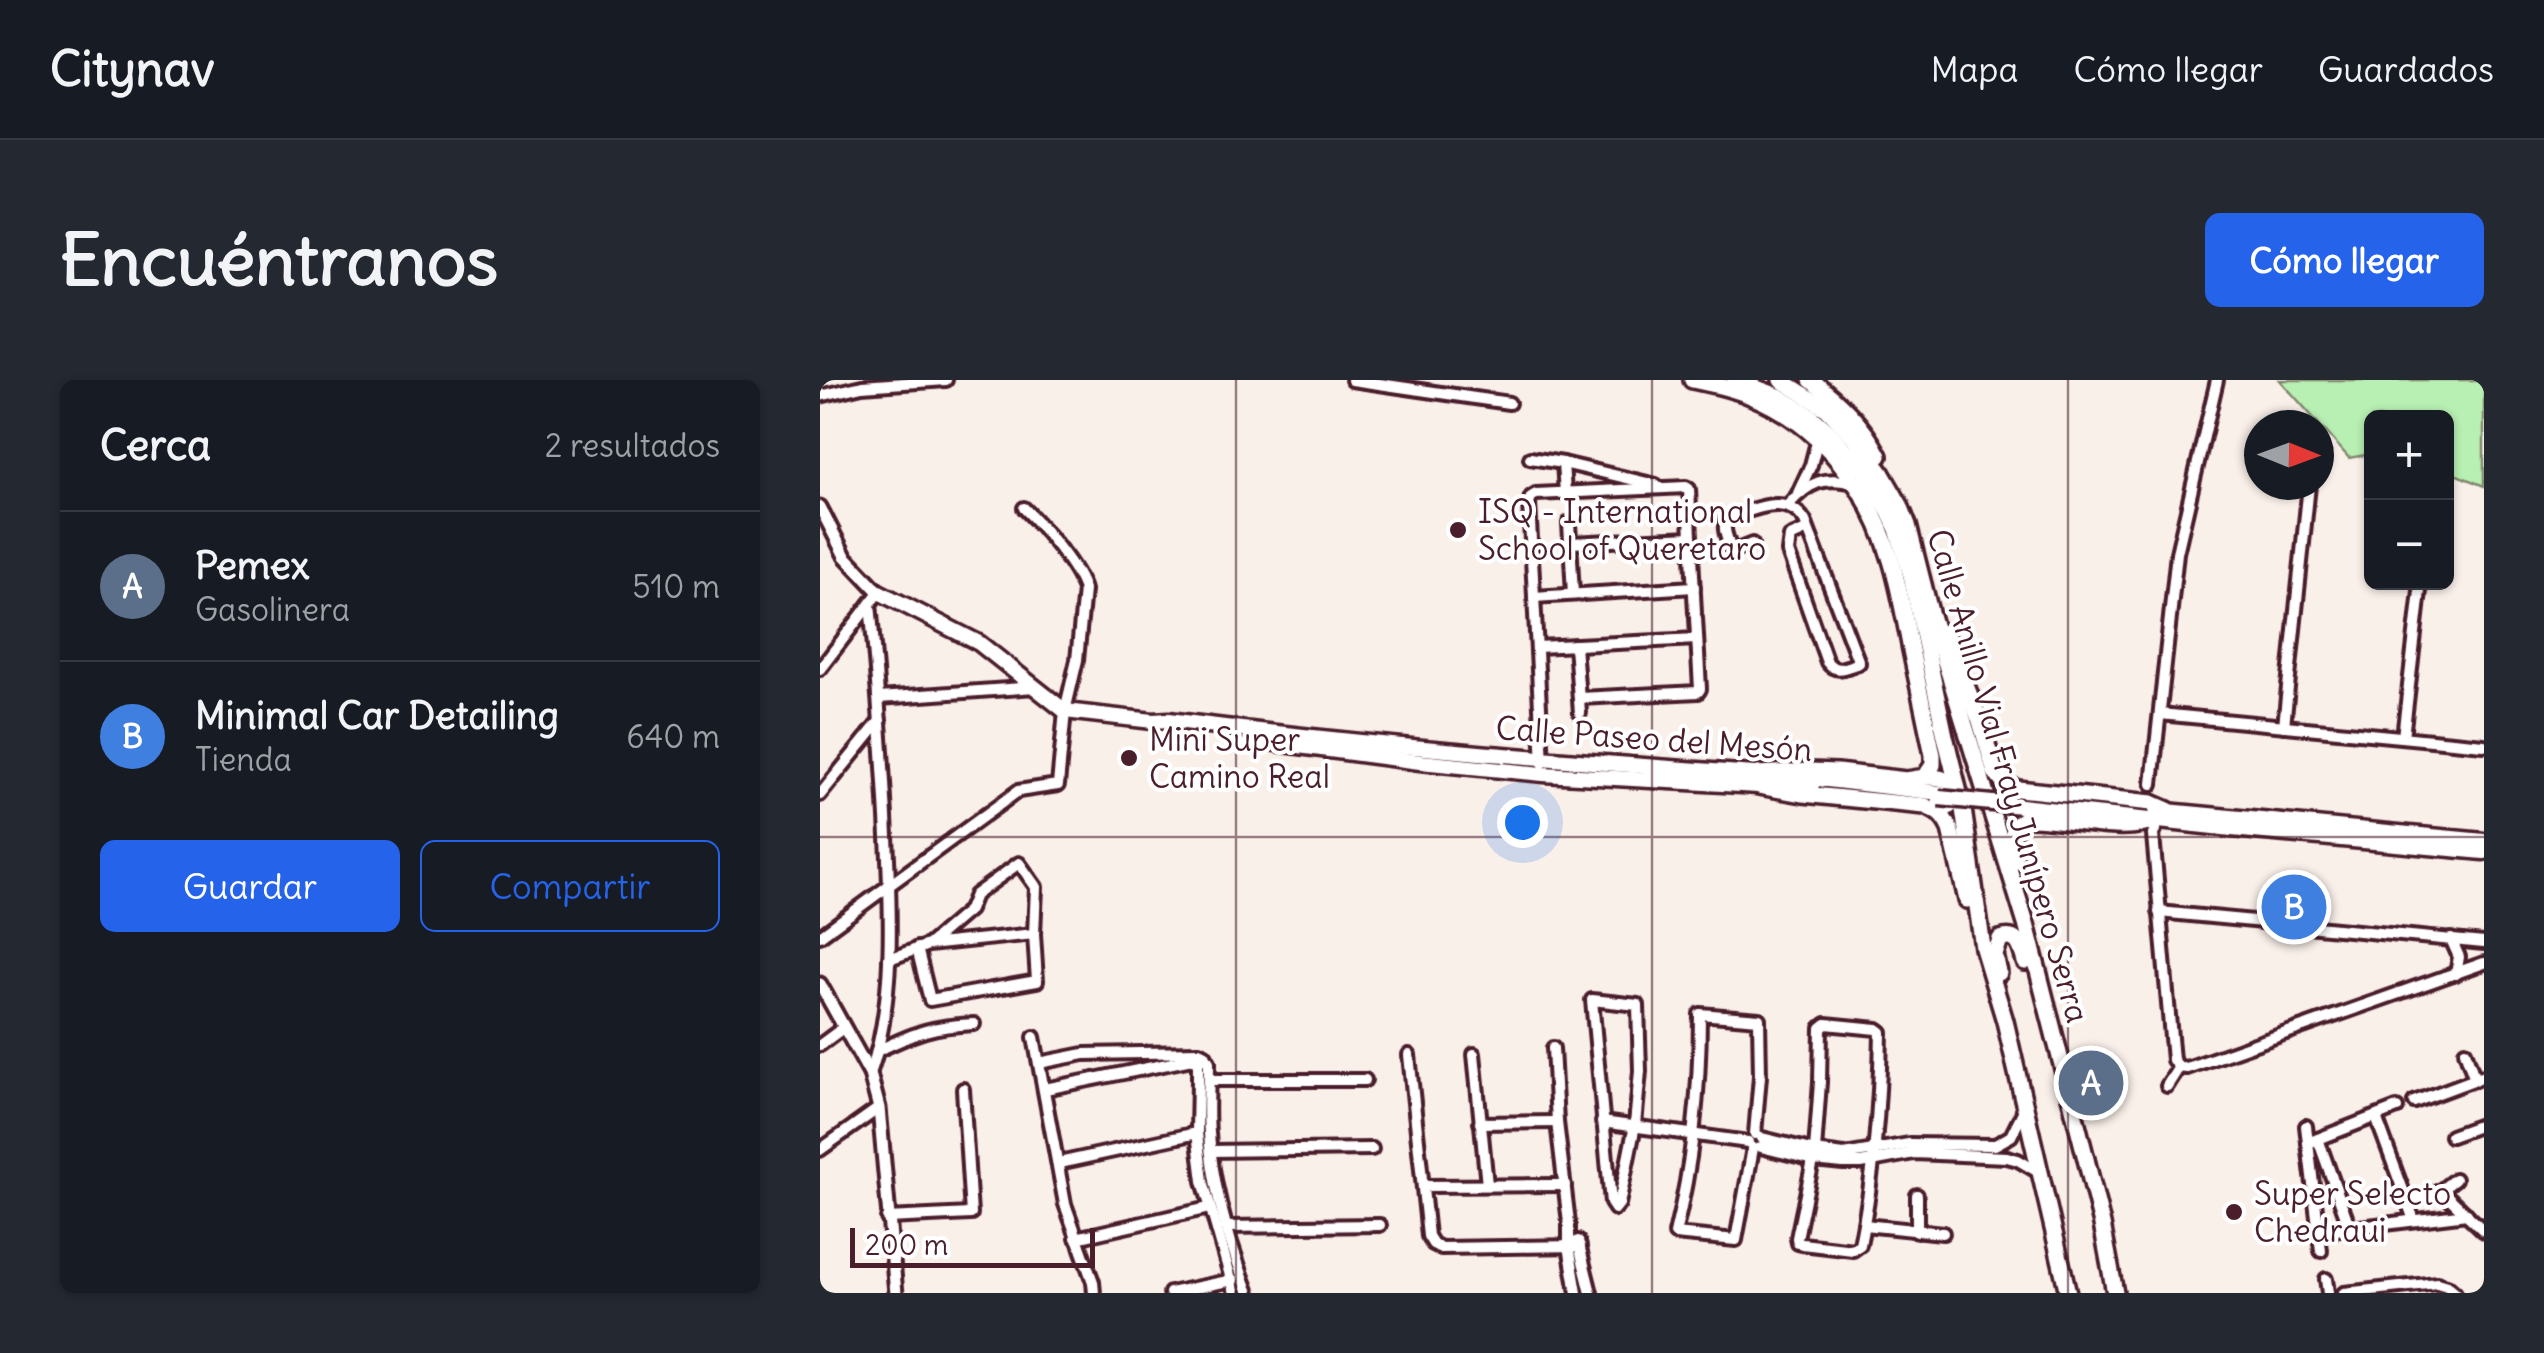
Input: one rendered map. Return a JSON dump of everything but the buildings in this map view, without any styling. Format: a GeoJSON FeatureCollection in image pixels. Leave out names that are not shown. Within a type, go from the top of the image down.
{"type":"FeatureCollection","features":[{"type":"Feature","properties":{"kind":"highway"},"geometry":{"type":"LineString","coordinates":[[1692,380],[1752,396],[1818,438],[1838,459],[1872,510],[1891,558],[1933,755],[1925,777]]}},
{"type":"Feature","properties":{"kind":"highway","name":"Calle Anillo Vial Fray Junípero Serra"},"geometry":{"type":"LineString","coordinates":[[1735,380],[1778,396],[1812,416],[1848,451],[1880,496],[1896,529],[1911,576],[1963,809],[1983,948],[2006,1021],[2068,1293]]}},
{"type":"Feature","properties":{"kind":"highway","name":"Calle Anillo Vial Fray Junípero Serra"},"geometry":{"type":"LineString","coordinates":[[1781,380],[1812,398],[1843,425],[1874,462],[1908,525],[1930,612],[2026,924],[2098,1208],[2115,1293]]}},
{"type":"Feature","properties":{"kind":"highway"},"geometry":{"type":"LineString","coordinates":[[1811,380],[1868,434],[1900,505]]}},
{"type":"Feature","properties":{"kind":"highway"},"geometry":{"type":"LineString","coordinates":[[1919,565],[2000,780],[2018,789],[2152,803],[2156,816],[2148,824],[2130,827],[2030,817],[2019,822],[2013,830],[2012,845],[2026,924]]}},
{"type":"Feature","properties":{"kind":"highway"},"geometry":{"type":"LineString","coordinates":[[1911,651],[1945,736]]}},
{"type":"Feature","properties":{"kind":"highway"},"geometry":{"type":"LineString","coordinates":[[1758,780],[1810,770],[1906,780],[1939,778],[1954,788],[1952,804],[1947,808],[1938,801]]}},
{"type":"Feature","properties":{"kind":"highway"},"geometry":{"type":"LineString","coordinates":[[1758,780],[1803,794],[1925,806],[1938,801]]}},
{"type":"Feature","properties":{"kind":"highway"},"geometry":{"type":"LineString","coordinates":[[1938,801],[1950,829],[1972,924],[1983,948]]}},
{"type":"Feature","properties":{"kind":"highway"},"geometry":{"type":"LineString","coordinates":[[2006,1021],[1995,955],[1997,941],[2008,937],[2020,944],[2048,1049],[2060,1060]]}},
{"type":"Feature","properties":{"kind":"main road"},"geometry":{"type":"LineString","coordinates":[[875,598],[978,642],[1065,711]]}},
{"type":"Feature","properties":{"kind":"main road","name":"Calle Paseo del Mesón"},"geometry":{"type":"LineString","coordinates":[[1065,711],[1168,720],[1302,742],[1543,766],[1758,780]]}},
{"type":"Feature","properties":{"kind":"main road"},"geometry":{"type":"LineString","coordinates":[[1938,801],[2003,802],[2459,844],[2484,841]]}},
{"type":"Feature","properties":{"kind":"main road"},"geometry":{"type":"LineString","coordinates":[[2459,844],[2484,852]]}},
{"type":"Feature","properties":{"kind":"street"},"geometry":{"type":"LineString","coordinates":[[820,396],[862,383],[946,380]]}},
{"type":"Feature","properties":{"kind":"street"},"geometry":{"type":"LineString","coordinates":[[1352,380],[1508,404]]}},
{"type":"Feature","properties":{"kind":"street"},"geometry":{"type":"LineString","coordinates":[[2152,784],[2177,553],[2217,380]]}},
{"type":"Feature","properties":{"kind":"street"},"geometry":{"type":"LineString","coordinates":[[1798,495],[1818,438]]}},
{"type":"Feature","properties":{"kind":"street"},"geometry":{"type":"LineString","coordinates":[[1530,458],[1668,487]]}},
{"type":"Feature","properties":{"kind":"street"},"geometry":{"type":"LineString","coordinates":[[1563,463],[1565,494]]}},
{"type":"Feature","properties":{"kind":"street"},"geometry":{"type":"LineString","coordinates":[[1788,505],[1826,479],[1856,484]]}},
{"type":"Feature","properties":{"kind":"street"},"geometry":{"type":"LineString","coordinates":[[1543,766],[1531,498],[1536,494],[1688,487],[1700,689],[1580,698]]}},
{"type":"Feature","properties":{"kind":"street"},"geometry":{"type":"LineString","coordinates":[[2284,726],[2307,500]]}},
{"type":"Feature","properties":{"kind":"street"},"geometry":{"type":"LineString","coordinates":[[1752,544],[1737,550],[1730,547],[1725,531],[1727,518],[1774,504],[1788,505],[1800,513],[1808,529],[1859,663],[1838,670],[1827,662],[1788,552],[1790,537],[1808,529]]}},
{"type":"Feature","properties":{"kind":"street"},"geometry":{"type":"LineString","coordinates":[[820,507],[845,556],[875,598],[890,885],[890,959],[878,1050],[870,1074]]}},
{"type":"Feature","properties":{"kind":"street"},"geometry":{"type":"LineString","coordinates":[[820,936],[1018,791],[1058,785],[1065,711],[1077,660],[1082,583],[1024,508]]}},
{"type":"Feature","properties":{"kind":"street"},"geometry":{"type":"LineString","coordinates":[[1570,523],[1573,594]]}},
{"type":"Feature","properties":{"kind":"street"},"geometry":{"type":"LineString","coordinates":[[1571,543],[1690,537]]}},
{"type":"Feature","properties":{"kind":"street"},"geometry":{"type":"LineString","coordinates":[[1534,597],[1694,587]]}},
{"type":"Feature","properties":{"kind":"street"},"geometry":{"type":"LineString","coordinates":[[2403,737],[2420,590]]}},
{"type":"Feature","properties":{"kind":"street"},"geometry":{"type":"LineString","coordinates":[[821,665],[875,598]]}},
{"type":"Feature","properties":{"kind":"street"},"geometry":{"type":"LineString","coordinates":[[1537,647],[1697,639]]}},
{"type":"Feature","properties":{"kind":"street"},"geometry":{"type":"LineString","coordinates":[[1576,645],[1580,714]]}},
{"type":"Feature","properties":{"kind":"street"},"geometry":{"type":"LineString","coordinates":[[880,698],[1036,687]]}},
{"type":"Feature","properties":{"kind":"street"},"geometry":{"type":"LineString","coordinates":[[2160,714],[2484,745]]}},
{"type":"Feature","properties":{"kind":"street"},"geometry":{"type":"LineString","coordinates":[[820,796],[881,720]]}},
{"type":"Feature","properties":{"kind":"street"},"geometry":{"type":"LineString","coordinates":[[2156,816],[2153,836],[2174,1060],[2179,1067],[2187,1068],[2484,963]]}},
{"type":"Feature","properties":{"kind":"street"},"geometry":{"type":"LineString","coordinates":[[1019,863],[1036,888],[1038,982],[930,1000],[922,947],[969,910],[976,895],[1019,863]]}},
{"type":"Feature","properties":{"kind":"street"},"geometry":{"type":"LineString","coordinates":[[2160,912],[2484,943]]}},
{"type":"Feature","properties":{"kind":"street"},"geometry":{"type":"LineString","coordinates":[[890,959],[922,947],[1034,934]]}},
{"type":"Feature","properties":{"kind":"street"},"geometry":{"type":"LineString","coordinates":[[2451,940],[2459,957],[2456,974]]}},
{"type":"Feature","properties":{"kind":"street"},"geometry":{"type":"LineString","coordinates":[[820,984],[870,1074],[879,1108],[896,1293]]}},
{"type":"Feature","properties":{"kind":"street"},"geometry":{"type":"LineString","coordinates":[[1592,1000],[1638,1005],[1640,1072],[1635,1125],[1615,1209],[1611,1203],[1602,1122],[1592,1000]]}},
{"type":"Feature","properties":{"kind":"street"},"geometry":{"type":"LineString","coordinates":[[1700,1014],[1759,1019],[1756,1142],[1736,1240],[1674,1234],[1695,1134],[1700,1014]]}},
{"type":"Feature","properties":{"kind":"street"},"geometry":{"type":"LineString","coordinates":[[878,1050],[921,1030],[974,1024]]}},
{"type":"Feature","properties":{"kind":"street"},"geometry":{"type":"LineString","coordinates":[[1826,1024],[1880,1030],[1875,1155],[1857,1249],[1798,1242],[1814,1156],[1821,1028],[1826,1024]]}},
{"type":"Feature","properties":{"kind":"street"},"geometry":{"type":"LineString","coordinates":[[820,1045],[843,1028]]}},
{"type":"Feature","properties":{"kind":"street"},"geometry":{"type":"LineString","coordinates":[[1034,1037],[1065,1204],[1094,1293]]}},
{"type":"Feature","properties":{"kind":"street"},"geometry":{"type":"LineString","coordinates":[[1553,1048],[1564,1186],[1585,1292]]}},
{"type":"Feature","properties":{"kind":"street"},"geometry":{"type":"LineString","coordinates":[[2414,1102],[2480,1078],[2465,1051]]}},
{"type":"Feature","properties":{"kind":"street"},"geometry":{"type":"LineString","coordinates":[[1039,1063],[1084,1054],[1199,1052],[1202,1059],[1198,1133],[1209,1180],[1249,1293]]}},
{"type":"Feature","properties":{"kind":"street"},"geometry":{"type":"LineString","coordinates":[[1474,1054],[1487,1185]]}},
{"type":"Feature","properties":{"kind":"street"},"geometry":{"type":"LineString","coordinates":[[1410,1055],[1428,1236],[1433,1244],[1440,1248],[1575,1246]]}},
{"type":"Feature","properties":{"kind":"street"},"geometry":{"type":"LineString","coordinates":[[1045,1089],[1192,1058],[1208,1062],[1210,1208],[1235,1293]]}},
{"type":"Feature","properties":{"kind":"street"},"geometry":{"type":"LineString","coordinates":[[2167,1086],[2179,1067]]}},
{"type":"Feature","properties":{"kind":"street"},"geometry":{"type":"LineString","coordinates":[[1209,1080],[1365,1080]]}},
{"type":"Feature","properties":{"kind":"street"},"geometry":{"type":"LineString","coordinates":[[888,1218],[971,1214],[963,1089]]}},
{"type":"Feature","properties":{"kind":"street"},"geometry":{"type":"LineString","coordinates":[[1952,1149],[2004,1141],[2026,1107]]}},
{"type":"Feature","properties":{"kind":"street"},"geometry":{"type":"LineString","coordinates":[[820,1150],[879,1108]]}},
{"type":"Feature","properties":{"kind":"street"},"geometry":{"type":"LineString","coordinates":[[2313,1141],[2396,1108]]}},
{"type":"Feature","properties":{"kind":"street"},"geometry":{"type":"LineString","coordinates":[[2379,1116],[2411,1200],[2414,1220]]}},
{"type":"Feature","properties":{"kind":"street"},"geometry":{"type":"LineString","coordinates":[[1480,1123],[1557,1122]]}},
{"type":"Feature","properties":{"kind":"street"},"geometry":{"type":"LineString","coordinates":[[1602,1122],[1756,1142],[1843,1163],[1910,1144],[2007,1157],[2041,1173]]}},
{"type":"Feature","properties":{"kind":"street"},"geometry":{"type":"LineString","coordinates":[[2451,1136],[2484,1124]]}},
{"type":"Feature","properties":{"kind":"street"},"geometry":{"type":"LineString","coordinates":[[2306,1126],[2350,1228]]}},
{"type":"Feature","properties":{"kind":"street"},"geometry":{"type":"LineString","coordinates":[[1059,1162],[1198,1133]]}},
{"type":"Feature","properties":{"kind":"street"},"geometry":{"type":"LineString","coordinates":[[2004,1141],[2007,1157]]}},
{"type":"Feature","properties":{"kind":"street"},"geometry":{"type":"LineString","coordinates":[[2313,1141],[2321,1252]]}},
{"type":"Feature","properties":{"kind":"street"},"geometry":{"type":"LineString","coordinates":[[1210,1151],[1372,1149]]}},
{"type":"Feature","properties":{"kind":"street"},"geometry":{"type":"LineString","coordinates":[[2411,1200],[2441,1190],[2455,1179]]}},
{"type":"Feature","properties":{"kind":"street"},"geometry":{"type":"LineString","coordinates":[[1423,1186],[1564,1186]]}},
{"type":"Feature","properties":{"kind":"street"},"geometry":{"type":"LineString","coordinates":[[2441,1190],[2484,1231]]}},
{"type":"Feature","properties":{"kind":"street"},"geometry":{"type":"LineString","coordinates":[[1917,1195],[1917,1230]]}},
{"type":"Feature","properties":{"kind":"street"},"geometry":{"type":"LineString","coordinates":[[1076,1238],[1210,1208]]}},
{"type":"Feature","properties":{"kind":"street"},"geometry":{"type":"LineString","coordinates":[[2319,1232],[2466,1214]]}},
{"type":"Feature","properties":{"kind":"street"},"geometry":{"type":"LineString","coordinates":[[1226,1227],[1380,1225]]}},
{"type":"Feature","properties":{"kind":"street"},"geometry":{"type":"LineString","coordinates":[[1864,1225],[1944,1233]]}},
{"type":"Feature","properties":{"kind":"street"},"geometry":{"type":"LineString","coordinates":[[2326,1278],[2328,1293]]}},
{"type":"Feature","properties":{"kind":"street"},"geometry":{"type":"LineString","coordinates":[[1170,1293],[1233,1280]]}},
{"type":"Feature","properties":{"kind":"street"},"geometry":{"type":"LineString","coordinates":[[2344,1293],[2437,1282],[2454,1293]]}},
{"type":"Feature","properties":{"kind":"green space"},"geometry":{"type":"Polygon","coordinates":[[[2280,380],[2484,380],[2484,486],[2454,474],[2454,410],[2364,410],[2364,455],[2349,458],[2334,441],[2334,410],[2307,410],[2280,380]]]}},
{"type":"Feature","properties":{"kind":"place","name":"ISQ - International School of Queretaro"},"geometry":{"type":"Point","coordinates":[1458,530]}},
{"type":"Feature","properties":{"kind":"place","name":"Mini Super Camino Real"},"geometry":{"type":"Point","coordinates":[1129,758]}},
{"type":"Feature","properties":{"kind":"place","name":"Minimal Car Detailing"},"geometry":{"type":"Point","coordinates":[2294,907]}},
{"type":"Feature","properties":{"kind":"place","name":"Pemex"},"geometry":{"type":"Point","coordinates":[2091,1083]}},
{"type":"Feature","properties":{"kind":"place","name":"Super Selecto Chedraui"},"geometry":{"type":"Point","coordinates":[2234,1212]}}]}
